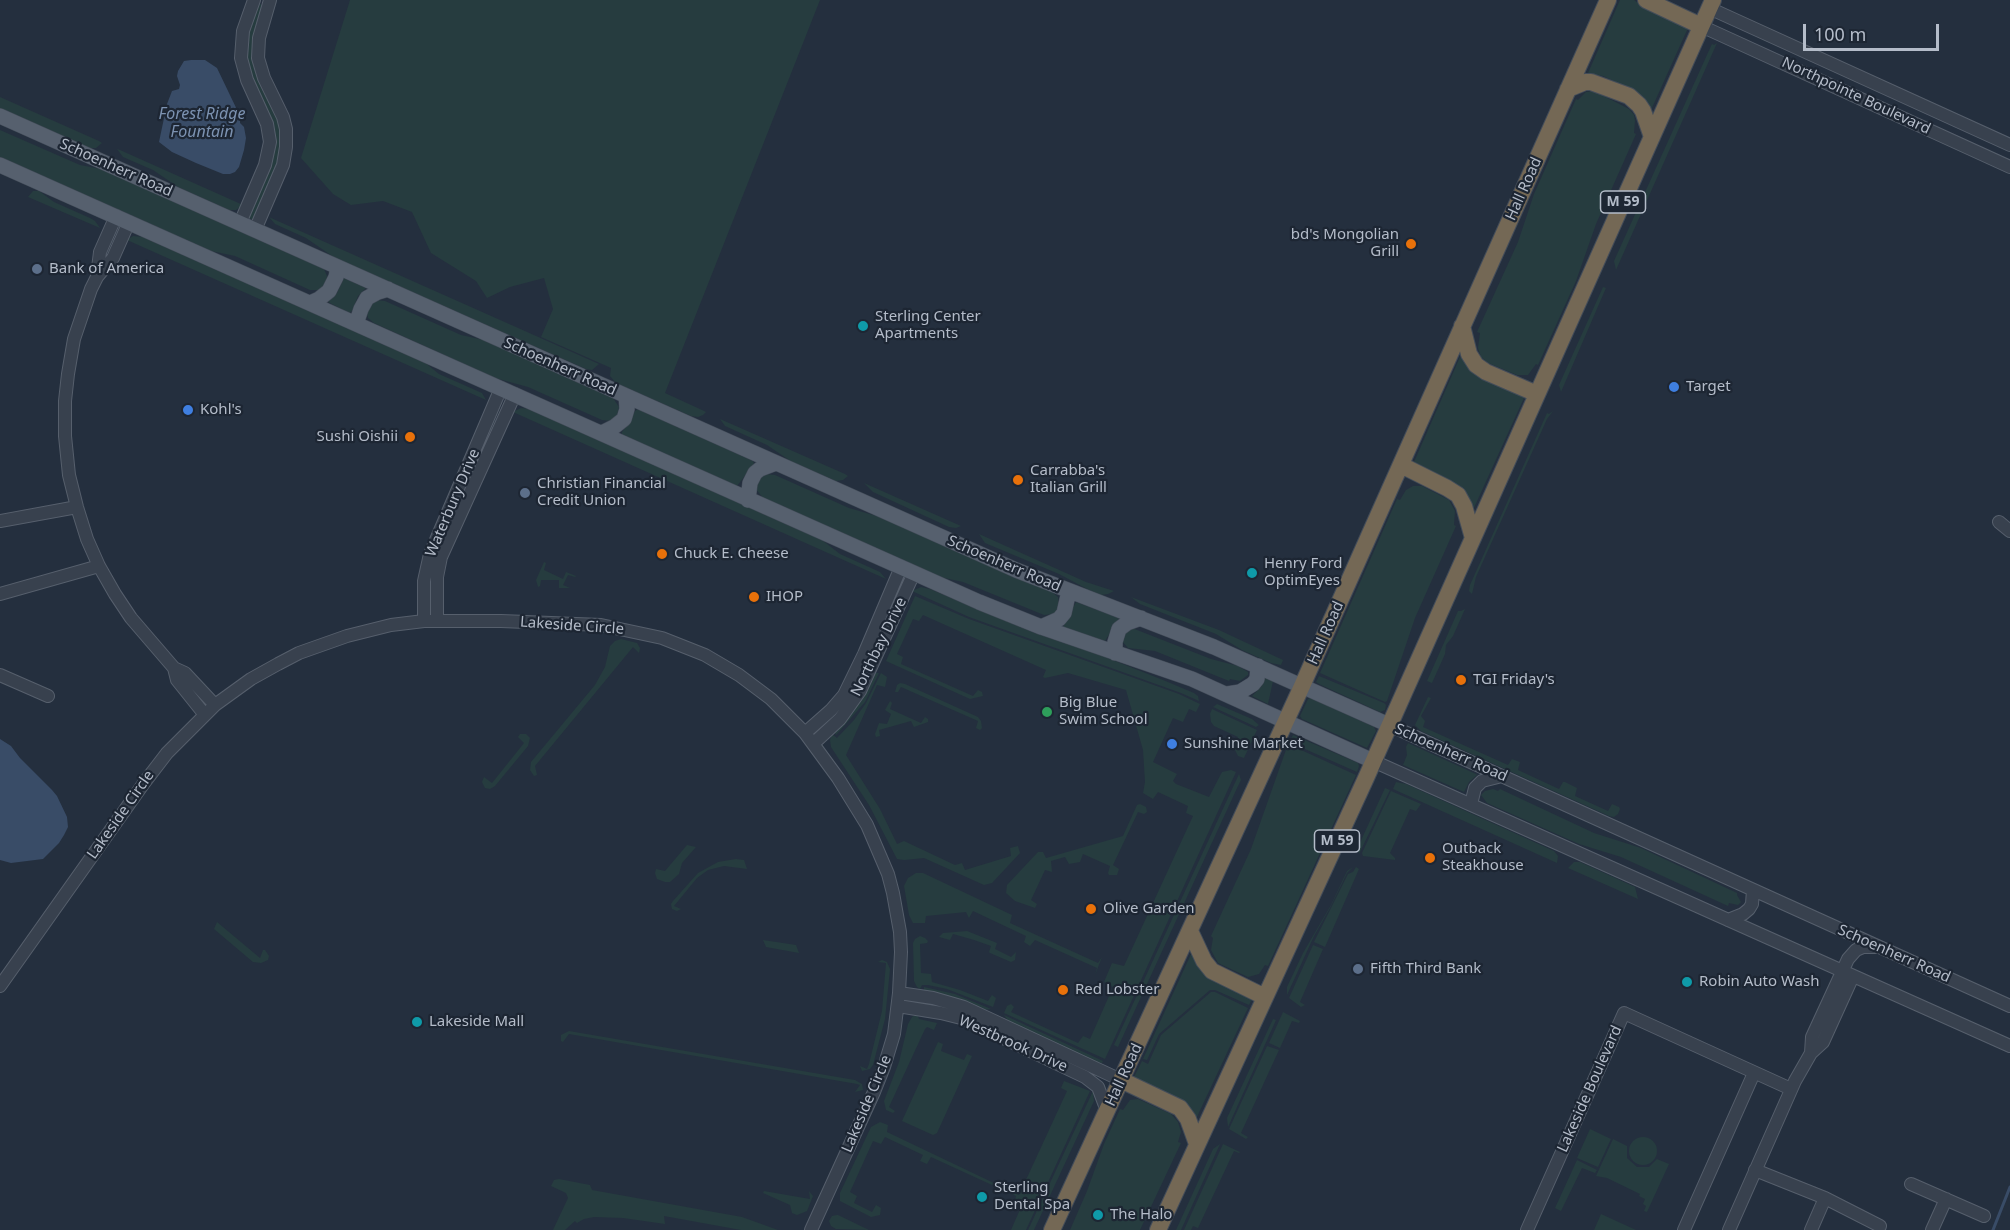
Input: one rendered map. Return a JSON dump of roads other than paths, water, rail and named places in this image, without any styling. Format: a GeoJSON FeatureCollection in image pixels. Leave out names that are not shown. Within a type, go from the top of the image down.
{"type":"FeatureCollection","features":[{"type":"Feature","properties":{"kind":"highway","name":"Hall Road"},"geometry":{"type":"LineString","coordinates":[[1052,1230],[1302,686],[1608,0]]}},
{"type":"Feature","properties":{"kind":"highway"},"geometry":{"type":"LineString","coordinates":[[1646,0],[1701,26]]}},
{"type":"Feature","properties":{"kind":"highway","name":"M 59"},"geometry":{"type":"LineString","coordinates":[[1158,1230],[1373,761],[1711,4]]}},
{"type":"Feature","properties":{"kind":"highway"},"geometry":{"type":"LineString","coordinates":[[1568,89],[1591,82],[1629,96],[1643,111],[1652,137]]}},
{"type":"Feature","properties":{"kind":"highway"},"geometry":{"type":"LineString","coordinates":[[1462,326],[1469,354],[1476,365],[1486,372],[1537,394]]}},
{"type":"Feature","properties":{"kind":"highway"},"geometry":{"type":"LineString","coordinates":[[1401,465],[1458,495],[1464,506],[1473,538]]}},
{"type":"Feature","properties":{"kind":"highway"},"geometry":{"type":"LineString","coordinates":[[1190,931],[1204,961],[1212,971],[1265,997]]}},
{"type":"Feature","properties":{"kind":"highway"},"geometry":{"type":"LineString","coordinates":[[1121,1080],[1180,1108],[1188,1119],[1197,1144]]}},
{"type":"Feature","properties":{"kind":"main road","name":"Schoenherr Road"},"geometry":{"type":"LineString","coordinates":[[3,119],[994,561],[1258,666],[1389,725]]}},
{"type":"Feature","properties":{"kind":"main road"},"geometry":{"type":"LineString","coordinates":[[0,165],[999,611],[1180,674],[1373,761]]}},
{"type":"Feature","properties":{"kind":"main road"},"geometry":{"type":"LineString","coordinates":[[310,303],[329,291],[338,267]]}},
{"type":"Feature","properties":{"kind":"main road"},"geometry":{"type":"LineString","coordinates":[[356,324],[367,298],[388,289]]}},
{"type":"Feature","properties":{"kind":"main road"},"geometry":{"type":"LineString","coordinates":[[602,433],[614,428],[624,419],[627,409],[626,396]]}},
{"type":"Feature","properties":{"kind":"main road"},"geometry":{"type":"LineString","coordinates":[[748,500],[750,483],[755,473],[776,463]]}},
{"type":"Feature","properties":{"kind":"main road"},"geometry":{"type":"LineString","coordinates":[[1041,627],[1054,622],[1064,614],[1069,591]]}},
{"type":"Feature","properties":{"kind":"main road"},"geometry":{"type":"LineString","coordinates":[[1115,652],[1116,635],[1119,629],[1126,623],[1141,618]]}},
{"type":"Feature","properties":{"kind":"main road"},"geometry":{"type":"LineString","coordinates":[[1227,694],[1240,692],[1253,684],[1257,679],[1258,666]]}},
{"type":"Feature","properties":{"kind":"street"},"geometry":{"type":"LineString","coordinates":[[240,223],[265,165],[270,142],[267,124],[247,80],[241,58],[243,31],[254,0]]}},
{"type":"Feature","properties":{"kind":"street"},"geometry":{"type":"LineString","coordinates":[[255,230],[283,165],[286,147],[283,117],[264,78],[258,58],[259,38],[270,0]]}},
{"type":"Feature","properties":{"kind":"street","name":"Northpointe Boulevard"},"geometry":{"type":"LineString","coordinates":[[1711,4],[1821,60],[2010,145]]}},
{"type":"Feature","properties":{"kind":"street","name":"Northpointe Boulevard"},"geometry":{"type":"LineString","coordinates":[[1701,26],[2010,167]]}},
{"type":"Feature","properties":{"kind":"street"},"geometry":{"type":"LineString","coordinates":[[1814,77],[1821,60]]}},
{"type":"Feature","properties":{"kind":"street"},"geometry":{"type":"LineString","coordinates":[[1943,136],[1952,125],[1961,123]]}},
{"type":"Feature","properties":{"kind":"street"},"geometry":{"type":"LineString","coordinates":[[123,219],[100,252],[97,277],[85,303],[74,339],[65,401],[66,447],[77,507],[87,539],[99,566],[131,618],[174,668],[185,673],[215,705]]}},
{"type":"Feature","properties":{"kind":"street","name":"Waterbury Drive"},"geometry":{"type":"LineString","coordinates":[[431,621],[424,581],[429,554],[508,391]]}},
{"type":"Feature","properties":{"kind":"street"},"geometry":{"type":"LineString","coordinates":[[0,521],[77,507]]}},
{"type":"Feature","properties":{"kind":"street"},"geometry":{"type":"LineString","coordinates":[[1999,522],[2010,531]]}},
{"type":"Feature","properties":{"kind":"street"},"geometry":{"type":"LineString","coordinates":[[0,594],[99,566]]}},
{"type":"Feature","properties":{"kind":"street","name":"Northbay Drive"},"geometry":{"type":"LineString","coordinates":[[805,733],[831,710],[844,694],[869,641],[908,570]]}},
{"type":"Feature","properties":{"kind":"street","name":"Northbay Drive"},"geometry":{"type":"LineString","coordinates":[[813,743],[840,719],[860,691],[908,570]]}},
{"type":"Feature","properties":{"kind":"street","name":"Lakeside Circle"},"geometry":{"type":"LineString","coordinates":[[0,987],[154,770],[176,743],[215,705],[260,674],[307,650],[373,629],[431,621],[601,625],[662,638],[705,655],[739,675],[771,699],[805,733],[867,825],[888,874],[900,932],[900,993],[894,1035],[885,1067],[811,1230]]}},
{"type":"Feature","properties":{"kind":"street"},"geometry":{"type":"LineString","coordinates":[[174,668],[177,680],[205,714]]}},
{"type":"Feature","properties":{"kind":"street"},"geometry":{"type":"LineString","coordinates":[[0,675],[48,696]]}},
{"type":"Feature","properties":{"kind":"street","name":"Schoenherr Road"},"geometry":{"type":"LineString","coordinates":[[1389,725],[2010,1006]]}},
{"type":"Feature","properties":{"kind":"street"},"geometry":{"type":"LineString","coordinates":[[1373,761],[2010,1046]]}},
{"type":"Feature","properties":{"kind":"street"},"geometry":{"type":"LineString","coordinates":[[1471,804],[1475,788],[1482,782],[1502,776]]}},
{"type":"Feature","properties":{"kind":"street"},"geometry":{"type":"LineString","coordinates":[[1728,920],[1749,909],[1754,890]]}},
{"type":"Feature","properties":{"kind":"street"},"geometry":{"type":"LineString","coordinates":[[1811,1053],[1812,1037],[1850,955],[1863,947],[1877,946]]}},
{"type":"Feature","properties":{"kind":"street"},"geometry":{"type":"LineString","coordinates":[[1729,1230],[1791,1089],[1811,1053],[1823,1042],[1853,976]]}},
{"type":"Feature","properties":{"kind":"street","name":"Westbrook Drive"},"geometry":{"type":"LineString","coordinates":[[900,993],[933,998],[964,1007],[1121,1080]]}},
{"type":"Feature","properties":{"kind":"street","name":"Westbrook Drive"},"geometry":{"type":"LineString","coordinates":[[898,1006],[961,1018],[1085,1077],[1098,1088],[1107,1111]]}},
{"type":"Feature","properties":{"kind":"street","name":"Lakeside Boulevard"},"geometry":{"type":"LineString","coordinates":[[1527,1230],[1624,1013],[1791,1089]]}},
{"type":"Feature","properties":{"kind":"street"},"geometry":{"type":"LineString","coordinates":[[1684,1230],[1754,1073]]}},
{"type":"Feature","properties":{"kind":"street"},"geometry":{"type":"LineString","coordinates":[[1755,1170],[1826,1198],[1880,1226]]}},
{"type":"Feature","properties":{"kind":"street"},"geometry":{"type":"LineString","coordinates":[[1911,1184],[1984,1216]]}},
{"type":"Feature","properties":{"kind":"street"},"geometry":{"type":"LineString","coordinates":[[1811,1230],[1826,1198]]}},
{"type":"Feature","properties":{"kind":"street"},"geometry":{"type":"LineString","coordinates":[[1932,1230],[1946,1199]]}},
{"type":"Feature","properties":{"kind":"water","name":"Forest Ridge Fountain"},"geometry":{"type":"Polygon","coordinates":[[[205,60],[217,68],[240,116],[240,123],[244,127],[246,138],[239,167],[230,174],[223,174],[196,163],[172,152],[159,142],[167,104],[172,91],[179,89],[178,71],[184,61],[205,60]]]}},
{"type":"Feature","properties":{"kind":"water"},"geometry":{"type":"Polygon","coordinates":[[[0,739],[11,746],[52,790],[67,817],[68,827],[64,835],[43,859],[11,863],[0,860],[0,739]]]}},
{"type":"Feature","properties":{"kind":"waterway"},"geometry":{"type":"LineString","coordinates":[[1993,1230],[2010,1187]]}},
{"type":"Feature","properties":{"kind":"place","name":"bd's Mongolian Grill"},"geometry":{"type":"Point","coordinates":[1411,244]}},
{"type":"Feature","properties":{"kind":"place","name":"Bank of America"},"geometry":{"type":"Point","coordinates":[37,269]}},
{"type":"Feature","properties":{"kind":"place","name":"Sterling Center Apartments"},"geometry":{"type":"Point","coordinates":[863,326]}},
{"type":"Feature","properties":{"kind":"place","name":"Target"},"geometry":{"type":"Point","coordinates":[1674,387]}},
{"type":"Feature","properties":{"kind":"place","name":"Kohl's"},"geometry":{"type":"Point","coordinates":[188,410]}},
{"type":"Feature","properties":{"kind":"place","name":"Sushi Oishii"},"geometry":{"type":"Point","coordinates":[410,437]}},
{"type":"Feature","properties":{"kind":"place","name":"Carrabba's Italian Grill"},"geometry":{"type":"Point","coordinates":[1018,480]}},
{"type":"Feature","properties":{"kind":"place","name":"Christian Financial Credit Union"},"geometry":{"type":"Point","coordinates":[525,493]}},
{"type":"Feature","properties":{"kind":"place","name":"Chuck E. Cheese"},"geometry":{"type":"Point","coordinates":[662,554]}},
{"type":"Feature","properties":{"kind":"place","name":"Henry Ford OptimEyes"},"geometry":{"type":"Point","coordinates":[1252,573]}},
{"type":"Feature","properties":{"kind":"place","name":"IHOP"},"geometry":{"type":"Point","coordinates":[754,597]}},
{"type":"Feature","properties":{"kind":"place","name":"TGI Friday's"},"geometry":{"type":"Point","coordinates":[1461,680]}},
{"type":"Feature","properties":{"kind":"place","name":"Big Blue Swim School"},"geometry":{"type":"Point","coordinates":[1047,712]}},
{"type":"Feature","properties":{"kind":"place","name":"Sunshine Market"},"geometry":{"type":"Point","coordinates":[1172,744]}},
{"type":"Feature","properties":{"kind":"place","name":"Outback Steakhouse"},"geometry":{"type":"Point","coordinates":[1430,858]}},
{"type":"Feature","properties":{"kind":"place","name":"Olive Garden"},"geometry":{"type":"Point","coordinates":[1091,909]}},
{"type":"Feature","properties":{"kind":"place","name":"Fifth Third Bank"},"geometry":{"type":"Point","coordinates":[1358,969]}},
{"type":"Feature","properties":{"kind":"place","name":"Robin Auto Wash"},"geometry":{"type":"Point","coordinates":[1687,982]}},
{"type":"Feature","properties":{"kind":"place","name":"Red Lobster"},"geometry":{"type":"Point","coordinates":[1063,990]}},
{"type":"Feature","properties":{"kind":"place","name":"Lakeside Mall"},"geometry":{"type":"Point","coordinates":[417,1022]}},
{"type":"Feature","properties":{"kind":"place","name":"Sterling Dental Spa"},"geometry":{"type":"Point","coordinates":[982,1197]}},
{"type":"Feature","properties":{"kind":"place","name":"The Halo"},"geometry":{"type":"Point","coordinates":[1098,1215]}}]}
